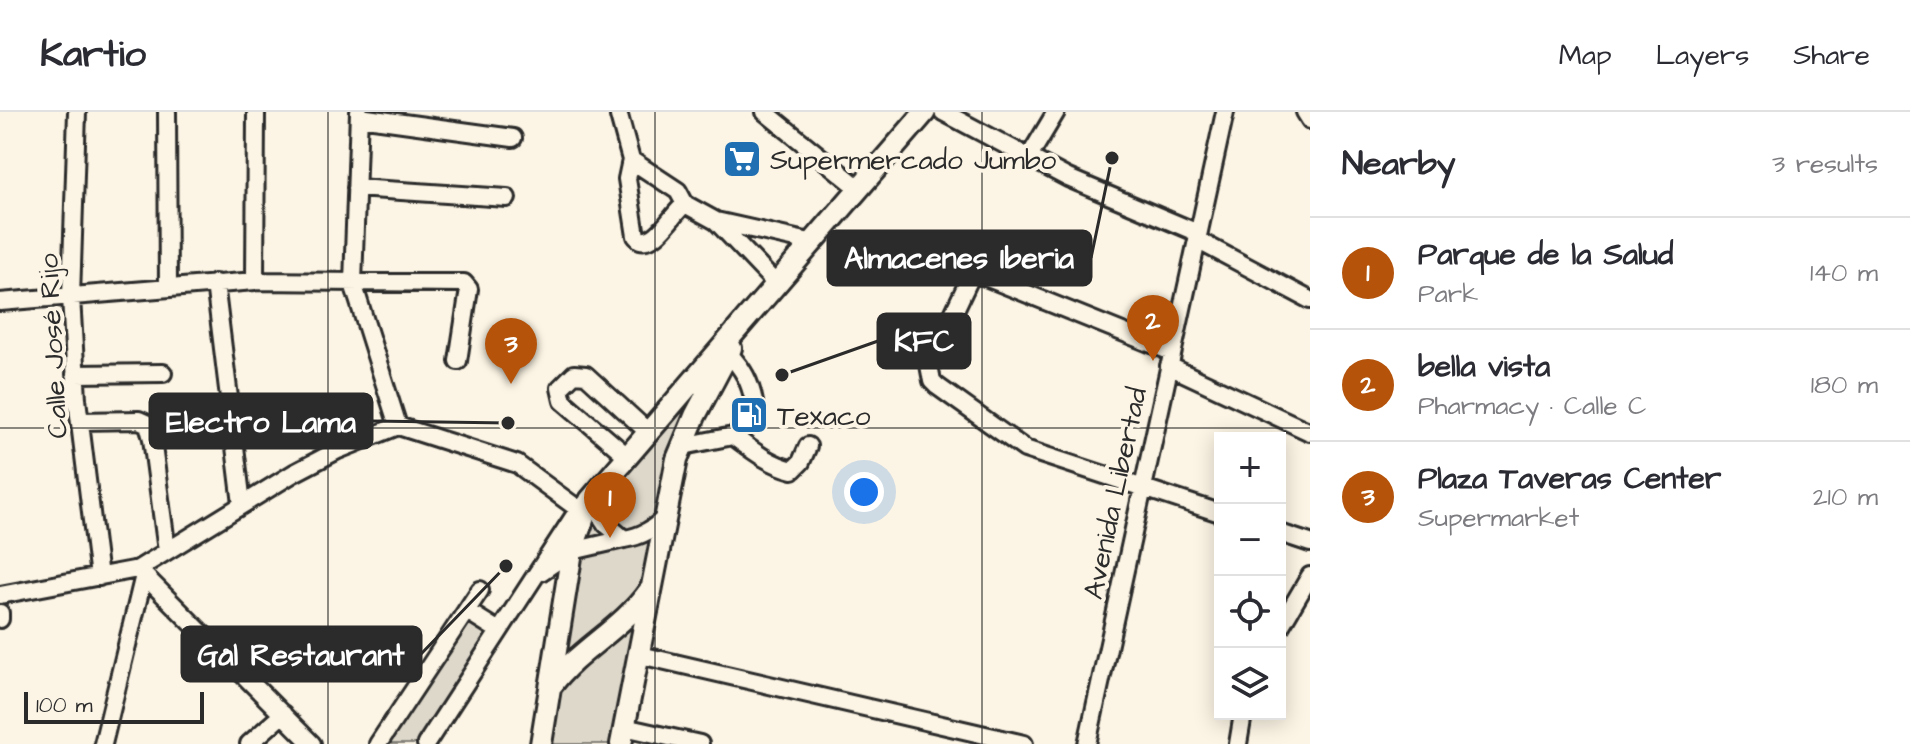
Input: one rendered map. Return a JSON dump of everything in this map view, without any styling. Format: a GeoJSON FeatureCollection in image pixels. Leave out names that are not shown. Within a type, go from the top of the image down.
{"type":"FeatureCollection","features":[{"type":"Feature","properties":{"kind":"main road"},"geometry":{"type":"LineString","coordinates":[[541,744],[572,551],[584,508],[647,431],[925,112]]}},
{"type":"Feature","properties":{"kind":"main road"},"geometry":{"type":"LineString","coordinates":[[623,736],[680,453],[695,416],[743,323]]}},
{"type":"Feature","properties":{"kind":"main road"},"geometry":{"type":"LineString","coordinates":[[647,431],[680,453]]}},
{"type":"Feature","properties":{"kind":"main road"},"geometry":{"type":"LineString","coordinates":[[550,689],[569,666],[636,609],[653,584]]}},
{"type":"Feature","properties":{"kind":"street","name":"Calle José Rijo"},"geometry":{"type":"LineString","coordinates":[[77,112],[71,297],[75,374],[99,577]]}},
{"type":"Feature","properties":{"kind":"street"},"geometry":{"type":"LineString","coordinates":[[167,112],[168,288]]}},
{"type":"Feature","properties":{"kind":"street"},"geometry":{"type":"LineString","coordinates":[[255,281],[256,112]]}},
{"type":"Feature","properties":{"kind":"street"},"geometry":{"type":"LineString","coordinates":[[765,112],[860,189]]}},
{"type":"Feature","properties":{"kind":"street"},"geometry":{"type":"LineString","coordinates":[[943,112],[1068,178],[1198,236],[1310,300]]}},
{"type":"Feature","properties":{"kind":"street"},"geometry":{"type":"LineString","coordinates":[[1029,157],[1056,112]]}},
{"type":"Feature","properties":{"kind":"street","name":"Avenida Libertad"},"geometry":{"type":"LineString","coordinates":[[1087,744],[1225,112]]}},
{"type":"Feature","properties":{"kind":"street"},"geometry":{"type":"LineString","coordinates":[[1305,112],[1310,120]]}},
{"type":"Feature","properties":{"kind":"street"},"geometry":{"type":"LineString","coordinates":[[398,426],[353,283],[359,114],[513,138]]}},
{"type":"Feature","properties":{"kind":"street"},"geometry":{"type":"LineString","coordinates":[[619,116],[631,160],[627,179],[636,236],[648,242],[654,239],[670,217],[685,204]]}},
{"type":"Feature","properties":{"kind":"street"},"geometry":{"type":"LineString","coordinates":[[631,160],[678,191],[685,204],[716,221],[814,243]]}},
{"type":"Feature","properties":{"kind":"street"},"geometry":{"type":"LineString","coordinates":[[356,188],[507,198]]}},
{"type":"Feature","properties":{"kind":"street"},"geometry":{"type":"LineString","coordinates":[[716,221],[777,285]]}},
{"type":"Feature","properties":{"kind":"street"},"geometry":{"type":"LineString","coordinates":[[1214,511],[1025,449],[937,386],[932,381],[929,365],[970,278],[978,274],[1170,359],[1310,432]]}},
{"type":"Feature","properties":{"kind":"street"},"geometry":{"type":"LineString","coordinates":[[0,302],[255,281],[464,283],[469,289],[458,361]]}},
{"type":"Feature","properties":{"kind":"street"},"geometry":{"type":"LineString","coordinates":[[215,283],[242,504]]}},
{"type":"Feature","properties":{"kind":"street"},"geometry":{"type":"LineString","coordinates":[[729,354],[743,369],[754,402]]}},
{"type":"Feature","properties":{"kind":"street"},"geometry":{"type":"LineString","coordinates":[[75,374],[163,373]]}},
{"type":"Feature","properties":{"kind":"street"},"geometry":{"type":"LineString","coordinates":[[627,456],[563,401],[560,388],[574,374],[586,375],[647,431]]}},
{"type":"Feature","properties":{"kind":"street"},"geometry":{"type":"LineString","coordinates":[[80,421],[139,420],[148,424],[167,551]]}},
{"type":"Feature","properties":{"kind":"street"},"geometry":{"type":"LineString","coordinates":[[0,595],[141,572],[167,551],[242,504],[338,450],[398,426],[517,464],[584,508],[624,539]]}},
{"type":"Feature","properties":{"kind":"street"},"geometry":{"type":"LineString","coordinates":[[680,453],[739,432],[760,457],[793,470],[801,462],[808,446]]}},
{"type":"Feature","properties":{"kind":"street"},"geometry":{"type":"LineString","coordinates":[[426,744],[529,585],[584,508]]}},
{"type":"Feature","properties":{"kind":"street"},"geometry":{"type":"LineString","coordinates":[[529,585],[545,569],[572,551],[637,537],[652,530],[667,516]]}},
{"type":"Feature","properties":{"kind":"street"},"geometry":{"type":"LineString","coordinates":[[1286,535],[1310,543]]}},
{"type":"Feature","properties":{"kind":"street"},"geometry":{"type":"LineString","coordinates":[[141,572],[312,744]]}},
{"type":"Feature","properties":{"kind":"street"},"geometry":{"type":"LineString","coordinates":[[103,744],[141,572]]}},
{"type":"Feature","properties":{"kind":"street"},"geometry":{"type":"LineString","coordinates":[[1286,617],[1310,576]]}},
{"type":"Feature","properties":{"kind":"street"},"geometry":{"type":"LineString","coordinates":[[378,744],[480,590]]}},
{"type":"Feature","properties":{"kind":"street"},"geometry":{"type":"LineString","coordinates":[[467,611],[499,631]]}},
{"type":"Feature","properties":{"kind":"street"},"geometry":{"type":"LineString","coordinates":[[640,655],[1024,744]]}},
{"type":"Feature","properties":{"kind":"street"},"geometry":{"type":"LineString","coordinates":[[249,744],[283,714]]}},
{"type":"Feature","properties":{"kind":"street"},"geometry":{"type":"LineString","coordinates":[[1238,744],[1242,720]]}},
{"type":"Feature","properties":{"kind":"street"},"geometry":{"type":"LineString","coordinates":[[623,736],[700,744]]}},
{"type":"Feature","properties":{"kind":"shaded area"},"geometry":{"type":"Polygon","coordinates":[[[743,323],[695,416],[620,744],[541,744],[566,525],[743,323]]]}},
{"type":"Feature","properties":{"kind":"shaded area"},"geometry":{"type":"Polygon","coordinates":[[[468,609],[499,631],[426,744],[378,744],[468,609]]]}},
{"type":"Feature","properties":{"kind":"place","name":"Almacenes Iberia"},"geometry":{"type":"Point","coordinates":[1112,158]}},
{"type":"Feature","properties":{"kind":"place","name":"Supermercado Jumbo"},"geometry":{"type":"Point","coordinates":[742,159]}},
{"type":"Feature","properties":{"kind":"place","name":"bella vista"},"geometry":{"type":"Point","coordinates":[1153,361]}},
{"type":"Feature","properties":{"kind":"place","name":"KFC"},"geometry":{"type":"Point","coordinates":[782,375]}},
{"type":"Feature","properties":{"kind":"place","name":"Plaza Taveras Center"},"geometry":{"type":"Point","coordinates":[511,384]}},
{"type":"Feature","properties":{"kind":"place","name":"Texaco"},"geometry":{"type":"Point","coordinates":[749,415]}},
{"type":"Feature","properties":{"kind":"place","name":"Electro Lama"},"geometry":{"type":"Point","coordinates":[508,423]}},
{"type":"Feature","properties":{"kind":"place","name":"Parque de la Salud"},"geometry":{"type":"Point","coordinates":[610,538]}},
{"type":"Feature","properties":{"kind":"place","name":"Gål Restaurant"},"geometry":{"type":"Point","coordinates":[506,566]}}]}
